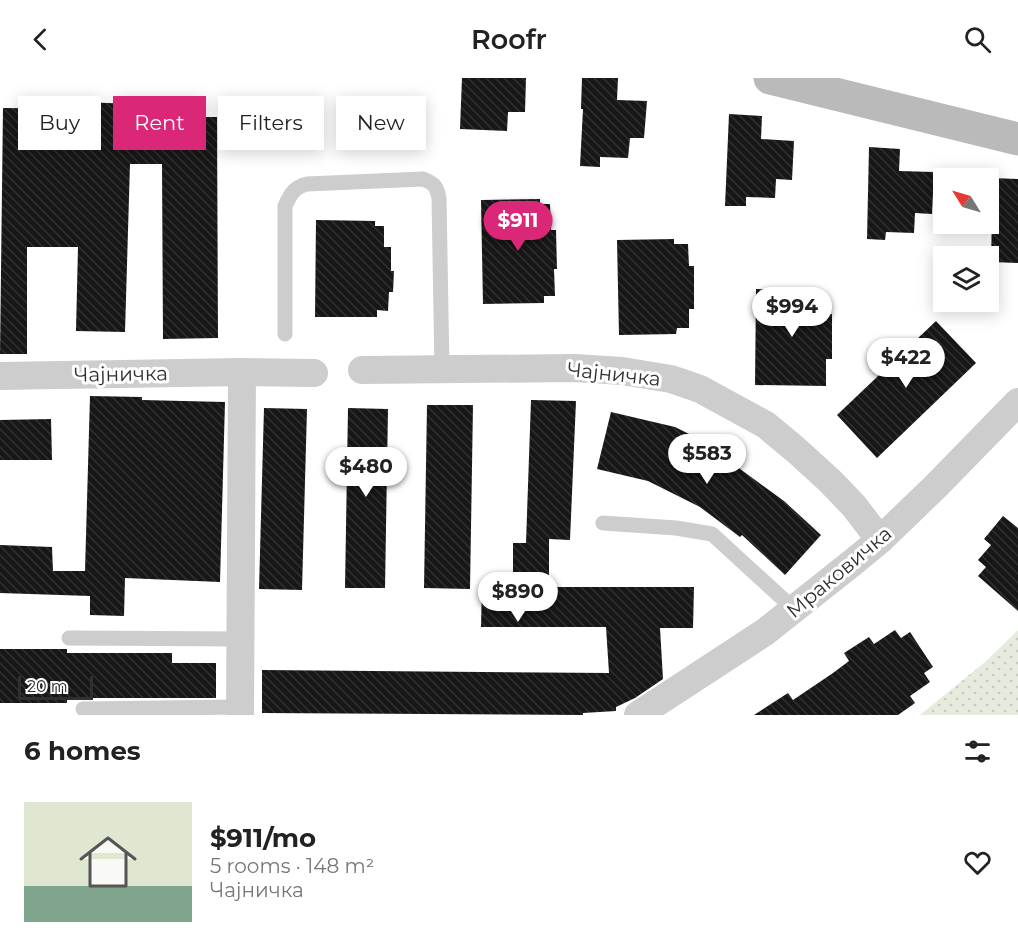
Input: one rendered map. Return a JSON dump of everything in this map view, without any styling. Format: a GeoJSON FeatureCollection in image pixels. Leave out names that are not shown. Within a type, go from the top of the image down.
{"type":"FeatureCollection","features":[{"type":"Feature","properties":{"kind":"street"},"geometry":{"type":"LineString","coordinates":[[770,78],[1018,139]]}},
{"type":"Feature","properties":{"kind":"street","name":"Чајничка"},"geometry":{"type":"LineString","coordinates":[[362,370],[575,368],[622,370],[671,379],[700,389],[766,425],[843,494],[880,540]]}},
{"type":"Feature","properties":{"kind":"street"},"geometry":{"type":"LineString","coordinates":[[240,711],[242,372]]}},
{"type":"Feature","properties":{"kind":"street","name":"Чајничка"},"geometry":{"type":"LineString","coordinates":[[0,376],[314,373]]}},
{"type":"Feature","properties":{"kind":"street","name":"Мраковичка"},"geometry":{"type":"LineString","coordinates":[[638,715],[742,648],[795,610],[880,540],[1018,402]]}},
{"type":"Feature","properties":{"kind":"lane"},"geometry":{"type":"LineString","coordinates":[[285,334],[285,206],[292,192],[297,187],[307,184],[423,179],[432,182],[439,198],[442,370]]}},
{"type":"Feature","properties":{"kind":"lane"},"geometry":{"type":"LineString","coordinates":[[603,523],[675,528],[712,534],[795,610]]}},
{"type":"Feature","properties":{"kind":"lane"},"geometry":{"type":"LineString","coordinates":[[69,638],[240,639]]}},
{"type":"Feature","properties":{"kind":"lane"},"geometry":{"type":"LineString","coordinates":[[83,709],[240,711]]}},
{"type":"Feature","properties":{"kind":"shaded area"},"geometry":{"type":"Polygon","coordinates":[[[1018,630],[1018,715],[920,715],[985,662],[1018,630]]]}},
{"type":"Feature","properties":{"kind":"building"},"geometry":{"type":"Polygon","coordinates":[[[462,78],[526,78],[525,112],[508,112],[507,131],[460,129],[462,78]]]}},
{"type":"Feature","properties":{"kind":"building"},"geometry":{"type":"Polygon","coordinates":[[[582,78],[618,78],[617,100],[647,101],[644,138],[630,138],[628,158],[600,157],[600,167],[580,166],[582,78]]]}},
{"type":"Feature","properties":{"kind":"building"},"geometry":{"type":"Polygon","coordinates":[[[101,103],[113,103],[113,150],[206,150],[206,117],[217,117],[218,338],[163,339],[162,164],[130,164],[125,332],[76,331],[78,247],[27,247],[27,354],[0,354],[3,108],[18,108],[18,150],[101,150],[101,103]]]}},
{"type":"Feature","properties":{"kind":"building"},"geometry":{"type":"Polygon","coordinates":[[[729,114],[762,116],[761,139],[794,141],[792,180],[776,179],[775,198],[746,197],[746,206],[725,206],[729,114]]]}},
{"type":"Feature","properties":{"kind":"building"},"geometry":{"type":"Polygon","coordinates":[[[869,147],[900,149],[899,171],[933,172],[932,214],[915,213],[914,233],[886,232],[885,240],[867,239],[869,147]]]}},
{"type":"Feature","properties":{"kind":"building"},"geometry":{"type":"Polygon","coordinates":[[[999,178],[1018,179],[1018,263],[999,262],[999,246],[991,246],[992,234],[999,234],[999,178]]]}},
{"type":"Feature","properties":{"kind":"building"},"geometry":{"type":"Polygon","coordinates":[[[540,199],[540,204],[550,204],[551,230],[556,230],[555,296],[544,296],[544,303],[483,304],[481,200],[540,199]]]}},
{"type":"Feature","properties":{"kind":"building"},"geometry":{"type":"Polygon","coordinates":[[[316,220],[375,221],[375,226],[384,226],[384,247],[391,247],[391,271],[394,271],[393,292],[389,292],[388,311],[377,310],[377,317],[315,317],[316,220]]]}},
{"type":"Feature","properties":{"kind":"building"},"geometry":{"type":"Polygon","coordinates":[[[674,239],[674,244],[688,244],[689,266],[694,266],[694,309],[689,309],[689,328],[677,328],[676,334],[619,335],[617,240],[674,239]]]}},
{"type":"Feature","properties":{"kind":"building"},"geometry":{"type":"Polygon","coordinates":[[[756,289],[816,290],[816,296],[827,296],[827,314],[832,314],[832,359],[826,359],[826,386],[755,385],[756,289]]]}},
{"type":"Feature","properties":{"kind":"building"},"geometry":{"type":"Polygon","coordinates":[[[936,321],[976,363],[877,458],[837,415],[936,321]]]}},
{"type":"Feature","properties":{"kind":"building"},"geometry":{"type":"Polygon","coordinates":[[[90,396],[225,402],[220,582],[125,578],[124,616],[90,615],[90,596],[0,593],[0,545],[52,547],[53,571],[85,571],[90,396]]]}},
{"type":"Feature","properties":{"kind":"building"},"geometry":{"type":"Polygon","coordinates":[[[531,400],[576,401],[570,540],[549,539],[549,587],[694,587],[693,628],[660,628],[663,679],[635,698],[616,707],[616,711],[583,713],[583,715],[262,713],[262,670],[609,673],[606,627],[481,627],[482,587],[513,587],[513,543],[526,543],[531,400]]]}},
{"type":"Feature","properties":{"kind":"building"},"geometry":{"type":"Polygon","coordinates":[[[427,405],[473,405],[470,589],[424,588],[427,405]]]}},
{"type":"Feature","properties":{"kind":"building"},"geometry":{"type":"Polygon","coordinates":[[[264,408],[307,409],[302,590],[259,589],[264,408]]]}},
{"type":"Feature","properties":{"kind":"building"},"geometry":{"type":"Polygon","coordinates":[[[348,408],[388,409],[385,588],[345,588],[348,408]]]}},
{"type":"Feature","properties":{"kind":"building"},"geometry":{"type":"Polygon","coordinates":[[[611,412],[675,427],[723,451],[721,455],[784,501],[821,535],[785,575],[742,535],[740,537],[700,507],[648,481],[597,469],[611,412]]]}},
{"type":"Feature","properties":{"kind":"building"},"geometry":{"type":"Polygon","coordinates":[[[51,419],[52,460],[0,460],[0,420],[51,419]]]}},
{"type":"Feature","properties":{"kind":"building"},"geometry":{"type":"Polygon","coordinates":[[[1003,516],[1018,528],[1018,611],[978,576],[986,567],[978,560],[991,545],[984,539],[1003,516]]]}},
{"type":"Feature","properties":{"kind":"building"},"geometry":{"type":"Polygon","coordinates":[[[895,630],[901,638],[910,632],[933,667],[924,673],[930,682],[910,696],[915,703],[898,715],[754,715],[788,693],[793,700],[833,673],[849,661],[844,653],[869,637],[874,644],[895,630]]]}},
{"type":"Feature","properties":{"kind":"building"},"geometry":{"type":"Polygon","coordinates":[[[0,649],[67,649],[67,653],[172,653],[172,663],[216,663],[216,698],[67,698],[67,703],[0,703],[0,649]]]}}]}
